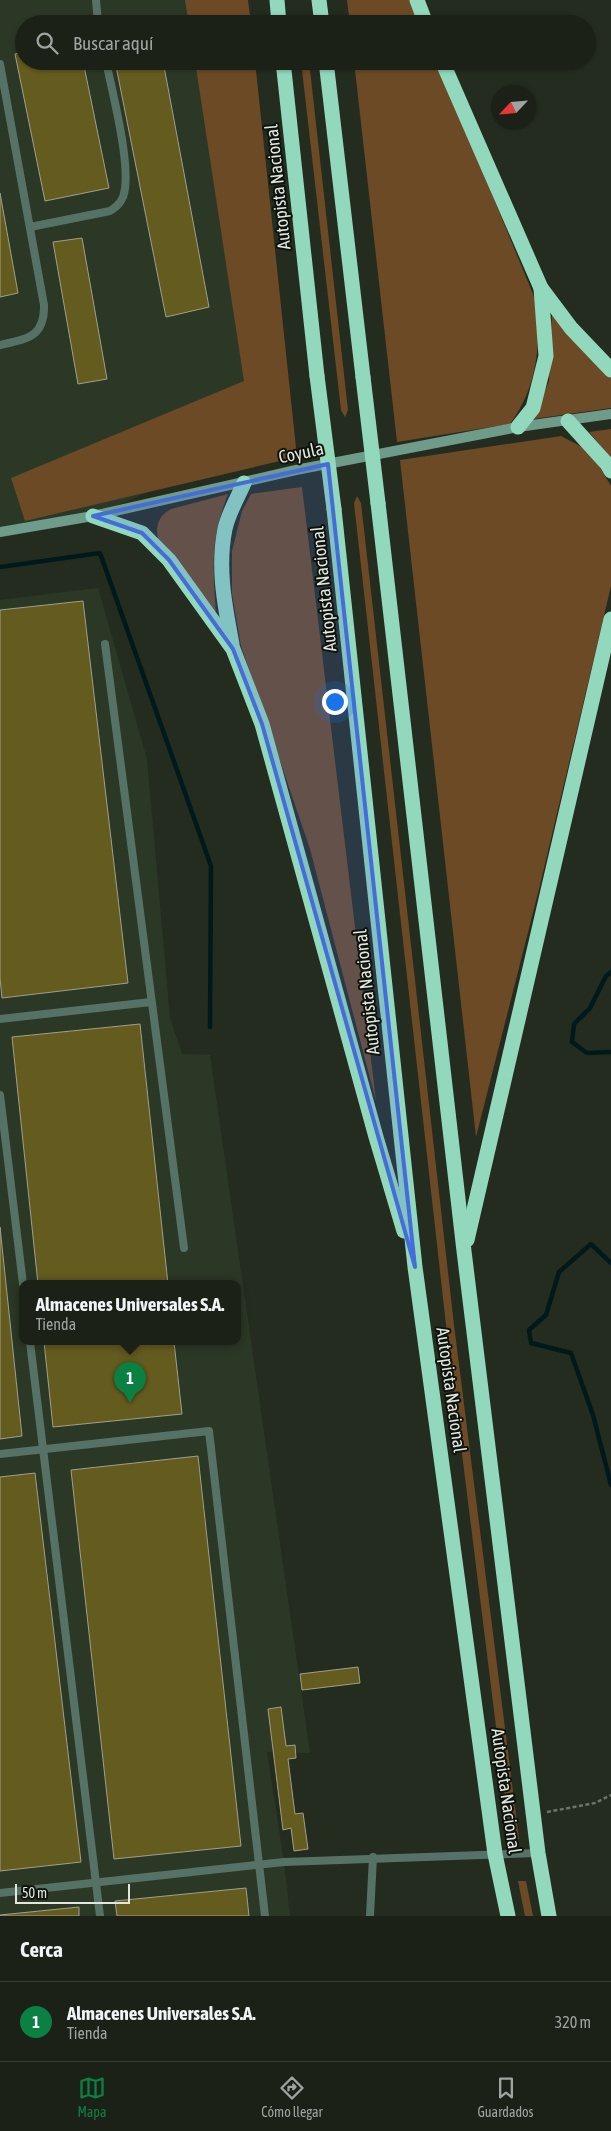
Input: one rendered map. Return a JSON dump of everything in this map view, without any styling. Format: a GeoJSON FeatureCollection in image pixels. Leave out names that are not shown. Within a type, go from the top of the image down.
{"type":"FeatureCollection","features":[{"type":"Feature","properties":{"kind":"highway"},"geometry":{"type":"LineString","coordinates":[[277,0],[278,15]]}},
{"type":"Feature","properties":{"kind":"highway"},"geometry":{"type":"LineString","coordinates":[[319,0],[321,15]]}},
{"type":"Feature","properties":{"kind":"highway"},"geometry":{"type":"LineString","coordinates":[[417,0],[423,15]]}},
{"type":"Feature","properties":{"kind":"highway","name":"Autopista Nacional"},"geometry":{"type":"LineString","coordinates":[[284,70],[316,376],[334,509],[415,1267],[495,1854],[508,1916]]}},
{"type":"Feature","properties":{"kind":"highway","name":"Autopista Nacional"},"geometry":{"type":"LineString","coordinates":[[327,70],[464,1251],[533,1815],[549,1916]]}},
{"type":"Feature","properties":{"kind":"highway"},"geometry":{"type":"LineString","coordinates":[[446,70],[541,288],[571,328],[611,370]]}},
{"type":"Feature","properties":{"kind":"highway"},"geometry":{"type":"LineString","coordinates":[[518,427],[533,408],[546,356],[541,288]]}},
{"type":"Feature","properties":{"kind":"highway"},"geometry":{"type":"LineString","coordinates":[[568,421],[608,464],[611,471]]}},
{"type":"Feature","properties":{"kind":"highway"},"geometry":{"type":"LineString","coordinates":[[244,483],[225,528],[222,565],[223,595],[233,649],[262,724],[374,1128],[415,1267]]}},
{"type":"Feature","properties":{"kind":"highway"},"geometry":{"type":"LineString","coordinates":[[93,516],[142,533],[169,560],[233,649]]}},
{"type":"Feature","properties":{"kind":"highway"},"geometry":{"type":"LineString","coordinates":[[464,1251],[611,620]]}},
{"type":"Feature","properties":{"kind":"street","name":"Coyula"},"geometry":{"type":"LineString","coordinates":[[0,532],[93,516],[296,470],[518,427],[611,414]]}},
{"type":"Feature","properties":{"kind":"lane"},"geometry":{"type":"LineString","coordinates":[[96,0],[97,15]]}},
{"type":"Feature","properties":{"kind":"lane"},"geometry":{"type":"LineString","coordinates":[[0,64],[45,316],[42,326],[26,339],[0,345]]}},
{"type":"Feature","properties":{"kind":"lane"},"geometry":{"type":"LineString","coordinates":[[30,227],[110,211],[119,205],[123,197],[125,186],[124,151],[108,70]]}},
{"type":"Feature","properties":{"kind":"lane"},"geometry":{"type":"LineString","coordinates":[[105,644],[184,1248]]}},
{"type":"Feature","properties":{"kind":"lane"},"geometry":{"type":"LineString","coordinates":[[0,1019],[151,1002]]}},
{"type":"Feature","properties":{"kind":"lane"},"geometry":{"type":"LineString","coordinates":[[0,1095],[23,1280]]}},
{"type":"Feature","properties":{"kind":"lane"},"geometry":{"type":"LineString","coordinates":[[30,1345],[100,1916]]}},
{"type":"Feature","properties":{"kind":"lane"},"geometry":{"type":"LineString","coordinates":[[0,1454],[209,1431],[266,1916]]}},
{"type":"Feature","properties":{"kind":"lane"},"geometry":{"type":"LineString","coordinates":[[0,1893],[260,1864],[373,1857],[538,1853]]}},
{"type":"Feature","properties":{"kind":"lane"},"geometry":{"type":"LineString","coordinates":[[370,1916],[373,1857]]}},
{"type":"Feature","properties":{"kind":"path"},"geometry":{"type":"LineString","coordinates":[[533,1815],[595,1803],[611,1795]]}},
{"type":"Feature","properties":{"kind":"highlighted area"},"geometry":{"type":"Polygon","coordinates":[[[328,464],[415,1267],[262,724],[233,649],[169,560],[142,533],[93,516],[328,464]]]}},
{"type":"Feature","properties":{"kind":"shaded area"},"geometry":{"type":"Polygon","coordinates":[[[0,0],[186,0],[188,15],[15,15],[15,70],[197,70],[255,445],[93,516],[0,532],[0,0]]]}},
{"type":"Feature","properties":{"kind":"shaded area"},"geometry":{"type":"Polygon","coordinates":[[[185,0],[248,0],[250,15],[188,15],[185,0]]]}},
{"type":"Feature","properties":{"kind":"shaded area"},"geometry":{"type":"Polygon","coordinates":[[[347,0],[412,0],[418,15],[349,15],[347,0]]]}},
{"type":"Feature","properties":{"kind":"shaded area"},"geometry":{"type":"Polygon","coordinates":[[[196,70],[256,70],[297,457],[25,521],[11,478],[244,381],[196,70]]]}},
{"type":"Feature","properties":{"kind":"shaded area"},"geometry":{"type":"Polygon","coordinates":[[[302,70],[310,70],[348,410],[345,417],[341,410],[302,70]]]}},
{"type":"Feature","properties":{"kind":"shaded area"},"geometry":{"type":"Polygon","coordinates":[[[355,70],[441,70],[535,299],[538,332],[537,349],[532,380],[519,410],[510,424],[397,442],[355,70]]]}},
{"type":"Feature","properties":{"kind":"shaded area"},"geometry":{"type":"Polygon","coordinates":[[[552,314],[611,377],[611,408],[533,419],[549,381],[552,314]]]}},
{"type":"Feature","properties":{"kind":"shaded area"},"geometry":{"type":"Polygon","coordinates":[[[611,429],[611,458],[589,432],[611,429]]]}},
{"type":"Feature","properties":{"kind":"shaded area"},"geometry":{"type":"Polygon","coordinates":[[[561,436],[582,447],[593,456],[611,486],[611,586],[540,885],[476,1137],[400,460],[561,436]]]}},
{"type":"Feature","properties":{"kind":"shaded area"},"geometry":{"type":"Polygon","coordinates":[[[302,487],[376,1101],[310,849],[241,646],[232,594],[232,551],[242,511],[251,494],[302,487]]]}},
{"type":"Feature","properties":{"kind":"shaded area"},"geometry":{"type":"Polygon","coordinates":[[[228,494],[218,526],[214,554],[216,615],[160,544],[157,529],[160,519],[171,509],[228,494]]]}},
{"type":"Feature","properties":{"kind":"shaded area"},"geometry":{"type":"Polygon","coordinates":[[[357,496],[361,503],[454,1325],[519,1839],[510,1839],[446,1325],[354,503],[357,496]]]}},
{"type":"Feature","properties":{"kind":"shaded area"},"geometry":{"type":"Polygon","coordinates":[[[98,588],[147,759],[170,1018],[182,1054],[210,1055],[310,1753],[267,1752],[284,1862],[290,1916],[0,1916],[0,600],[98,588]]]}},
{"type":"Feature","properties":{"kind":"shaded area"},"geometry":{"type":"Polygon","coordinates":[[[518,1881],[526,1881],[533,1916],[525,1916],[518,1881]]]}},
{"type":"Feature","properties":{"kind":"building"},"geometry":{"type":"Polygon","coordinates":[[[18,70],[85,70],[109,188],[45,201],[18,70]]]}},
{"type":"Feature","properties":{"kind":"building"},"geometry":{"type":"Polygon","coordinates":[[[117,70],[165,70],[209,307],[166,317],[117,70]]]}},
{"type":"Feature","properties":{"kind":"building"},"geometry":{"type":"Polygon","coordinates":[[[0,193],[18,293],[0,297],[0,193]]]}},
{"type":"Feature","properties":{"kind":"building"},"geometry":{"type":"Polygon","coordinates":[[[82,238],[107,379],[78,384],[53,242],[82,238]]]}},
{"type":"Feature","properties":{"kind":"building"},"geometry":{"type":"Polygon","coordinates":[[[83,601],[128,983],[2,998],[0,978],[0,610],[83,601]]]}},
{"type":"Feature","properties":{"kind":"building"},"geometry":{"type":"Polygon","coordinates":[[[140,1024],[168,1280],[38,1280],[12,1037],[140,1024]]]}},
{"type":"Feature","properties":{"kind":"building"},"geometry":{"type":"Polygon","coordinates":[[[0,1227],[22,1436],[0,1439],[0,1227]]]}},
{"type":"Feature","properties":{"kind":"building"},"geometry":{"type":"Polygon","coordinates":[[[44,1345],[174,1345],[182,1414],[53,1427],[44,1345]]]}},
{"type":"Feature","properties":{"kind":"building"},"geometry":{"type":"Polygon","coordinates":[[[198,1456],[241,1846],[114,1859],[71,1470],[198,1456]]]}},
{"type":"Feature","properties":{"kind":"building"},"geometry":{"type":"Polygon","coordinates":[[[35,1473],[81,1862],[0,1871],[0,1477],[35,1473]]]}},
{"type":"Feature","properties":{"kind":"building"},"geometry":{"type":"Polygon","coordinates":[[[358,1667],[360,1683],[302,1690],[300,1674],[358,1667]]]}},
{"type":"Feature","properties":{"kind":"building"},"geometry":{"type":"Polygon","coordinates":[[[281,1707],[286,1746],[295,1745],[296,1758],[288,1759],[295,1814],[303,1813],[308,1849],[294,1851],[291,1828],[283,1830],[268,1709],[281,1707]]]}},
{"type":"Feature","properties":{"kind":"building"},"geometry":{"type":"Polygon","coordinates":[[[246,1888],[249,1916],[117,1916],[115,1901],[246,1888]]]}},
{"type":"Feature","properties":{"kind":"building"},"geometry":{"type":"Polygon","coordinates":[[[79,1907],[79,1916],[0,1916],[0,1915],[79,1907]]]}},
{"type":"Feature","properties":{"kind":"waterway"},"geometry":{"type":"LineString","coordinates":[[0,567],[100,553],[211,866],[210,1027]]}},
{"type":"Feature","properties":{"kind":"waterway"},"geometry":{"type":"LineString","coordinates":[[611,972],[606,976],[590,1008],[574,1024],[572,1042],[587,1053],[611,1052]]}},
{"type":"Feature","properties":{"kind":"waterway"},"geometry":{"type":"LineString","coordinates":[[611,1263],[591,1244],[559,1272],[546,1315],[529,1330],[531,1343],[571,1353],[593,1415],[611,1485]]}},
{"type":"Feature","properties":{"kind":"place","name":"Almacenes Universales S.A."},"geometry":{"type":"Point","coordinates":[130,1403]}}]}
